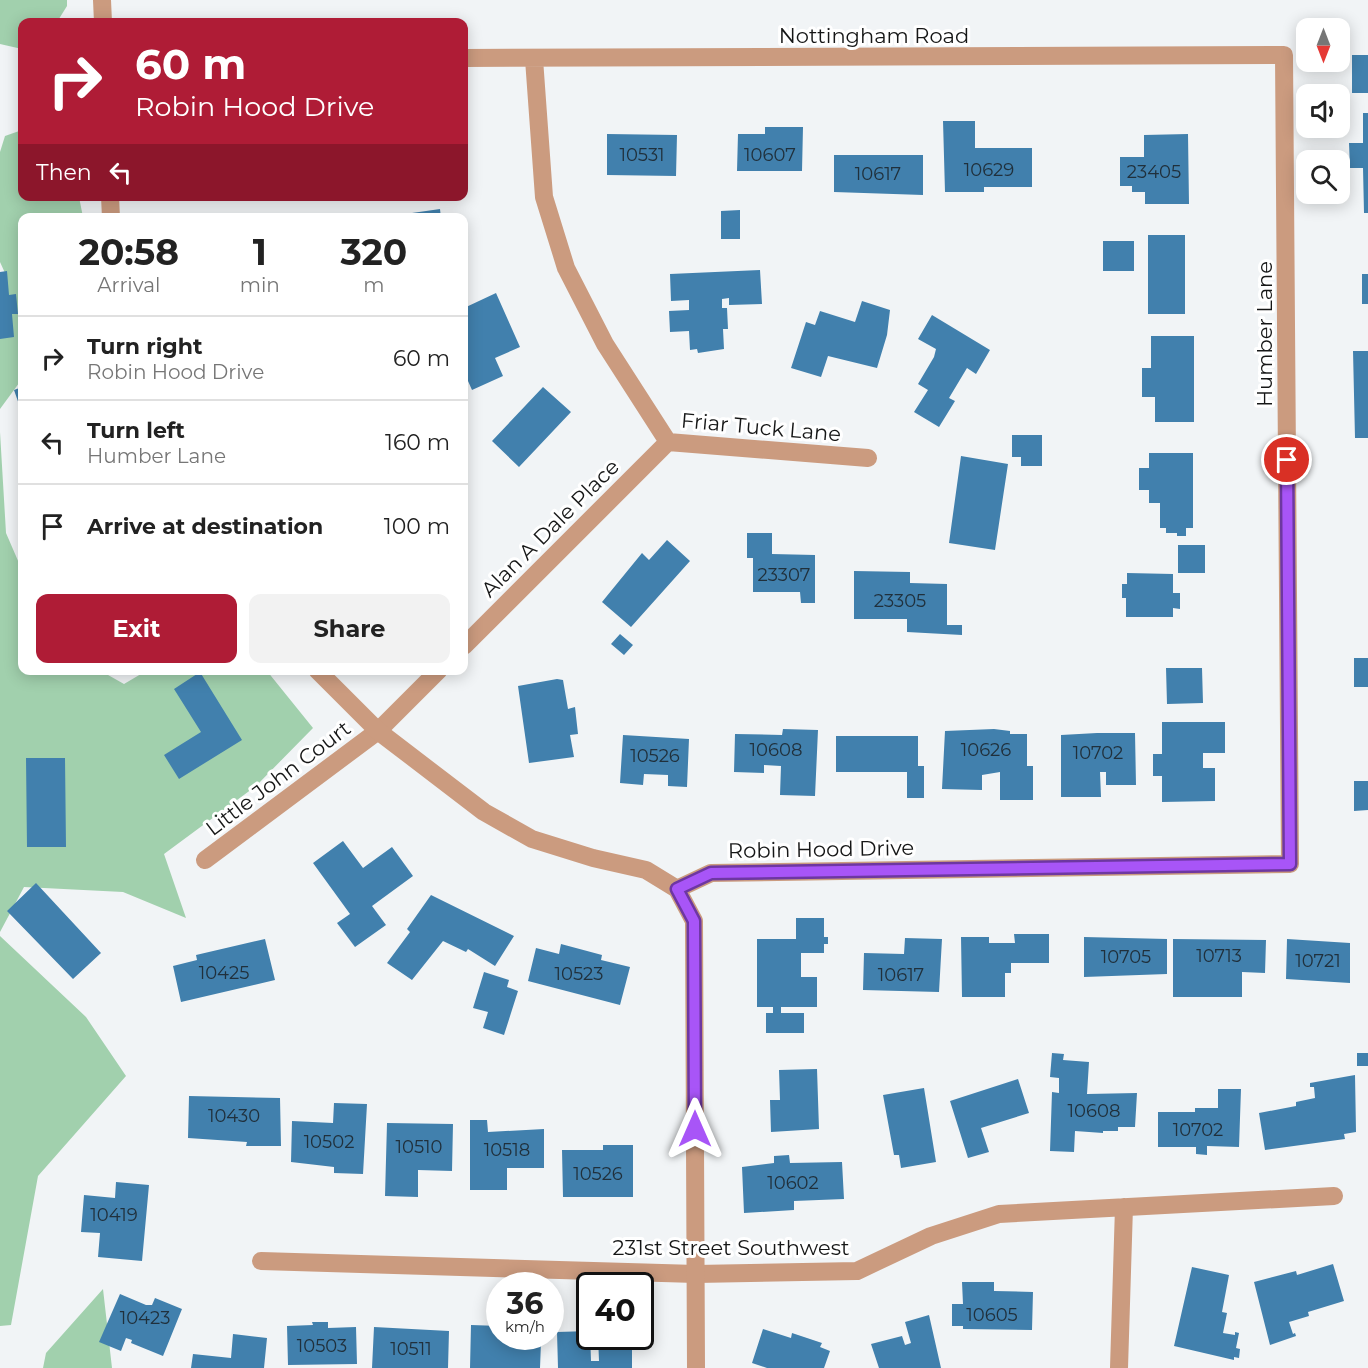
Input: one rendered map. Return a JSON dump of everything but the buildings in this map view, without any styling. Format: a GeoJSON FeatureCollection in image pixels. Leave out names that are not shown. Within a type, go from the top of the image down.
{"type":"FeatureCollection","features":[{"type":"Feature","properties":{"kind":"street"},"geometry":{"type":"LineString","coordinates":[[102,0],[103,18]]}},
{"type":"Feature","properties":{"kind":"street","name":"Nottingham Road"},"geometry":{"type":"LineString","coordinates":[[468,58],[1284,55]]}},
{"type":"Feature","properties":{"kind":"street","name":"Humber Lane"},"geometry":{"type":"LineString","coordinates":[[1284,55],[1290,864]]}},
{"type":"Feature","properties":{"kind":"street","name":"Friar Tuck Lane"},"geometry":{"type":"LineString","coordinates":[[534,59],[544,197],[566,268],[604,344],[668,442],[867,458]]}},
{"type":"Feature","properties":{"kind":"street","name":"Alan A Dale Place"},"geometry":{"type":"LineString","coordinates":[[468,642],[668,442]]}},
{"type":"Feature","properties":{"kind":"street"},"geometry":{"type":"LineString","coordinates":[[322,675],[378,731],[484,812],[532,839],[593,858],[646,870],[677,889],[694,921],[696,1368]]}},
{"type":"Feature","properties":{"kind":"street"},"geometry":{"type":"LineString","coordinates":[[378,731],[433,675]]}},
{"type":"Feature","properties":{"kind":"street","name":"Little John Court"},"geometry":{"type":"LineString","coordinates":[[205,860],[378,731]]}},
{"type":"Feature","properties":{"kind":"street","name":"Robin Hood Drive"},"geometry":{"type":"LineString","coordinates":[[677,889],[711,873],[1290,864]]}},
{"type":"Feature","properties":{"kind":"street","name":"231st Street Southwest"},"geometry":{"type":"LineString","coordinates":[[261,1260],[696,1274],[857,1271],[931,1236],[999,1214],[1334,1196]]}},
{"type":"Feature","properties":{"kind":"street"},"geometry":{"type":"LineString","coordinates":[[1119,1368],[1124,1207]]}},
{"type":"Feature","properties":{"kind":"green space"},"geometry":{"type":"Polygon","coordinates":[[[0,0],[67,0],[67,6],[60,18],[18,18],[18,48],[0,44],[0,0]]]}},
{"type":"Feature","properties":{"kind":"green space"},"geometry":{"type":"Polygon","coordinates":[[[18,131],[18,201],[80,201],[82,213],[18,213],[18,384],[0,409],[0,291],[5,273],[0,262],[0,152],[5,136],[18,131]]]}},
{"type":"Feature","properties":{"kind":"green space"},"geometry":{"type":"Polygon","coordinates":[[[0,432],[6,533],[18,561],[18,675],[108,675],[124,684],[139,675],[270,675],[313,728],[256,786],[164,854],[186,918],[123,892],[24,887],[0,932],[0,432]]]}},
{"type":"Feature","properties":{"kind":"green space"},"geometry":{"type":"Polygon","coordinates":[[[0,936],[86,1017],[126,1076],[38,1176],[11,1325],[0,1326],[0,936]]]}},
{"type":"Feature","properties":{"kind":"green space"},"geometry":{"type":"Polygon","coordinates":[[[103,1289],[112,1368],[43,1368],[46,1353],[103,1289]]]}},
{"type":"Feature","properties":{"kind":"route"},"geometry":{"type":"LineString","coordinates":[[695,1129],[694,921],[677,889],[711,873],[1290,864],[1287,460]]}}]}
